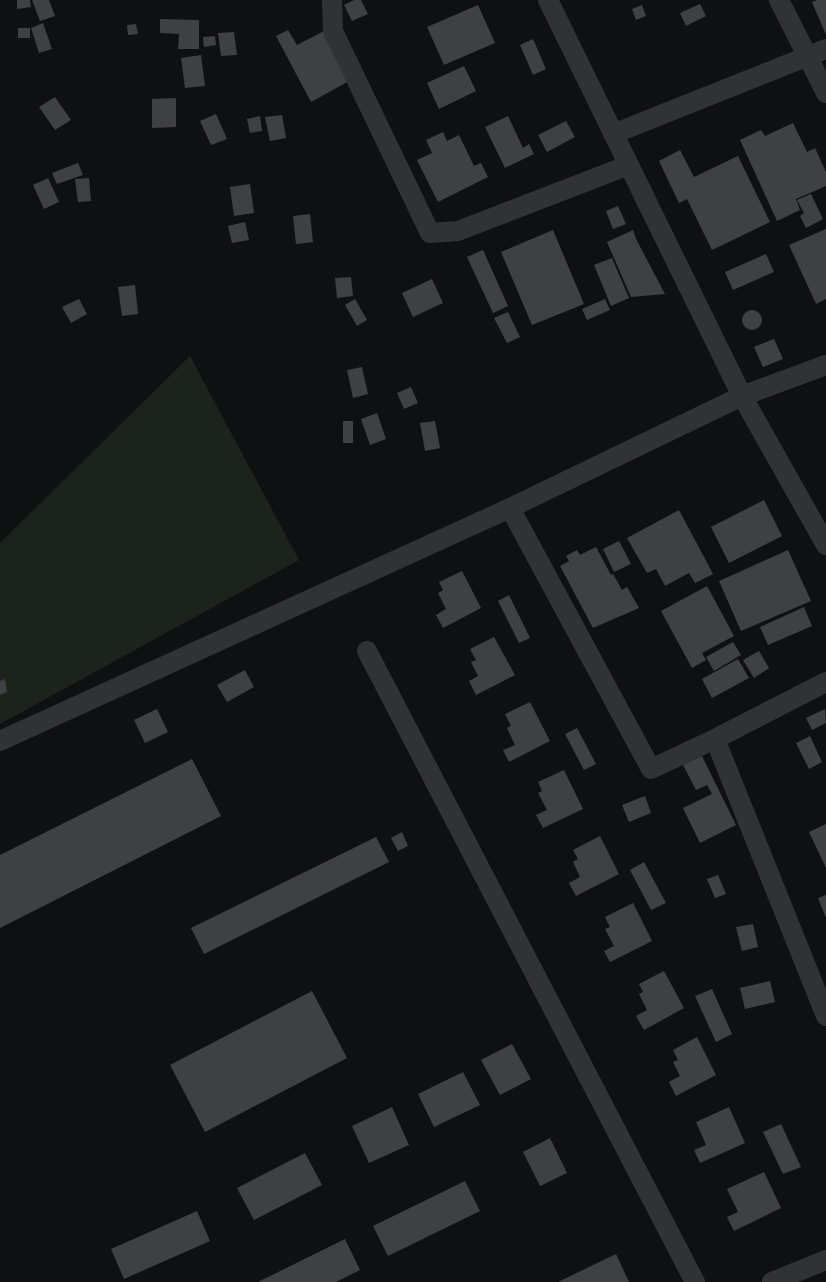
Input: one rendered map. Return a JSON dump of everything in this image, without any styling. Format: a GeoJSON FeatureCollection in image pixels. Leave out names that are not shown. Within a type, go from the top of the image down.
{"type":"FeatureCollection","features":[{"type":"Feature","properties":{"kind":"street"},"geometry":{"type":"LineString","coordinates":[[332,0],[333,31],[430,233],[458,231],[629,165]]}},
{"type":"Feature","properties":{"kind":"street"},"geometry":{"type":"LineString","coordinates":[[548,0],[742,396],[826,545]]}},
{"type":"Feature","properties":{"kind":"street"},"geometry":{"type":"LineString","coordinates":[[779,0],[816,52],[826,93]]}},
{"type":"Feature","properties":{"kind":"street"},"geometry":{"type":"LineString","coordinates":[[613,134],[816,52]]}},
{"type":"Feature","properties":{"kind":"street"},"geometry":{"type":"LineString","coordinates":[[0,741],[510,508],[742,396],[826,365]]}},
{"type":"Feature","properties":{"kind":"street"},"geometry":{"type":"LineString","coordinates":[[510,508],[651,769],[826,682]]}},
{"type":"Feature","properties":{"kind":"street"},"geometry":{"type":"LineString","coordinates":[[367,651],[695,1282]]}},
{"type":"Feature","properties":{"kind":"street"},"geometry":{"type":"LineString","coordinates":[[715,739],[820,984],[826,1016]]}},
{"type":"Feature","properties":{"kind":"street"},"geometry":{"type":"LineString","coordinates":[[772,1282],[826,1260]]}},
{"type":"Feature","properties":{"kind":"shaded area"},"geometry":{"type":"Polygon","coordinates":[[[190,356],[299,560],[0,724],[0,543],[190,356]]]}},
{"type":"Feature","properties":{"kind":"building"},"geometry":{"type":"Polygon","coordinates":[[[17,0],[30,0],[31,7],[17,9],[17,0]]]}},
{"type":"Feature","properties":{"kind":"building"},"geometry":{"type":"Polygon","coordinates":[[[32,0],[49,0],[55,16],[40,21],[32,0]]]}},
{"type":"Feature","properties":{"kind":"building"},"geometry":{"type":"Polygon","coordinates":[[[361,0],[368,14],[352,21],[344,5],[361,0]]]}},
{"type":"Feature","properties":{"kind":"building"},"geometry":{"type":"Polygon","coordinates":[[[826,0],[826,35],[812,2],[826,0]]]}},
{"type":"Feature","properties":{"kind":"building"},"geometry":{"type":"Polygon","coordinates":[[[700,4],[706,16],[686,26],[680,13],[700,4]]]}},
{"type":"Feature","properties":{"kind":"building"},"geometry":{"type":"Polygon","coordinates":[[[478,5],[495,43],[444,65],[427,27],[478,5]]]}},
{"type":"Feature","properties":{"kind":"building"},"geometry":{"type":"Polygon","coordinates":[[[642,5],[646,16],[636,20],[632,9],[642,5]]]}},
{"type":"Feature","properties":{"kind":"building"},"geometry":{"type":"Polygon","coordinates":[[[160,19],[199,20],[199,49],[178,49],[179,34],[160,33],[160,19]]]}},
{"type":"Feature","properties":{"kind":"building"},"geometry":{"type":"Polygon","coordinates":[[[43,23],[52,49],[39,53],[31,28],[43,23]]]}},
{"type":"Feature","properties":{"kind":"building"},"geometry":{"type":"Polygon","coordinates":[[[136,24],[138,34],[128,35],[127,25],[136,24]]]}},
{"type":"Feature","properties":{"kind":"building"},"geometry":{"type":"Polygon","coordinates":[[[18,28],[30,28],[30,38],[18,38],[18,28]]]}},
{"type":"Feature","properties":{"kind":"building"},"geometry":{"type":"Polygon","coordinates":[[[288,30],[297,45],[324,31],[351,80],[311,102],[276,36],[288,30]]]}},
{"type":"Feature","properties":{"kind":"building"},"geometry":{"type":"Polygon","coordinates":[[[234,32],[237,55],[221,56],[218,33],[234,32]]]}},
{"type":"Feature","properties":{"kind":"building"},"geometry":{"type":"Polygon","coordinates":[[[215,36],[216,45],[204,47],[203,37],[215,36]]]}},
{"type":"Feature","properties":{"kind":"building"},"geometry":{"type":"Polygon","coordinates":[[[533,39],[546,69],[533,75],[520,45],[533,39]]]}},
{"type":"Feature","properties":{"kind":"building"},"geometry":{"type":"Polygon","coordinates":[[[201,55],[205,86],[185,88],[181,58],[201,55]]]}},
{"type":"Feature","properties":{"kind":"building"},"geometry":{"type":"Polygon","coordinates":[[[464,66],[476,91],[439,109],[427,83],[464,66]]]}},
{"type":"Feature","properties":{"kind":"building"},"geometry":{"type":"Polygon","coordinates":[[[55,97],[71,120],[55,130],[39,107],[55,97]]]}},
{"type":"Feature","properties":{"kind":"building"},"geometry":{"type":"Polygon","coordinates":[[[176,98],[176,127],[152,128],[152,99],[176,98]]]}},
{"type":"Feature","properties":{"kind":"building"},"geometry":{"type":"Polygon","coordinates":[[[216,114],[227,139],[211,145],[200,121],[216,114]]]}},
{"type":"Feature","properties":{"kind":"building"},"geometry":{"type":"Polygon","coordinates":[[[282,115],[286,138],[270,141],[265,117],[282,115]]]}},
{"type":"Feature","properties":{"kind":"building"},"geometry":{"type":"Polygon","coordinates":[[[260,116],[262,131],[250,133],[247,119],[260,116]]]}},
{"type":"Feature","properties":{"kind":"building"},"geometry":{"type":"Polygon","coordinates":[[[508,116],[523,148],[529,144],[534,154],[505,168],[485,127],[508,116]]]}},
{"type":"Feature","properties":{"kind":"building"},"geometry":{"type":"Polygon","coordinates":[[[566,121],[575,137],[547,152],[538,135],[566,121]]]}},
{"type":"Feature","properties":{"kind":"building"},"geometry":{"type":"Polygon","coordinates":[[[793,123],[807,152],[815,148],[826,172],[826,186],[796,199],[800,210],[777,221],[740,140],[761,130],[765,136],[793,123]]]}},
{"type":"Feature","properties":{"kind":"building"},"geometry":{"type":"Polygon","coordinates":[[[443,132],[447,141],[459,135],[474,166],[481,163],[488,177],[438,202],[417,160],[432,153],[426,140],[443,132]]]}},
{"type":"Feature","properties":{"kind":"building"},"geometry":{"type":"Polygon","coordinates":[[[680,150],[694,177],[738,156],[770,222],[712,250],[687,199],[679,203],[659,161],[680,150]]]}},
{"type":"Feature","properties":{"kind":"building"},"geometry":{"type":"Polygon","coordinates":[[[78,163],[83,175],[57,184],[52,173],[78,163]]]}},
{"type":"Feature","properties":{"kind":"building"},"geometry":{"type":"Polygon","coordinates":[[[48,178],[59,202],[44,209],[33,185],[48,178]]]}},
{"type":"Feature","properties":{"kind":"building"},"geometry":{"type":"Polygon","coordinates":[[[89,178],[91,201],[78,202],[75,179],[89,178]]]}},
{"type":"Feature","properties":{"kind":"building"},"geometry":{"type":"Polygon","coordinates":[[[250,184],[254,213],[234,216],[230,187],[250,184]]]}},
{"type":"Feature","properties":{"kind":"building"},"geometry":{"type":"Polygon","coordinates":[[[811,194],[823,219],[806,228],[800,216],[804,213],[797,200],[811,194]]]}},
{"type":"Feature","properties":{"kind":"building"},"geometry":{"type":"Polygon","coordinates":[[[618,206],[626,224],[613,229],[606,211],[618,206]]]}},
{"type":"Feature","properties":{"kind":"building"},"geometry":{"type":"Polygon","coordinates":[[[310,214],[313,242],[296,244],[293,216],[310,214]]]}},
{"type":"Feature","properties":{"kind":"building"},"geometry":{"type":"Polygon","coordinates":[[[245,222],[249,240],[232,243],[228,226],[245,222]]]}},
{"type":"Feature","properties":{"kind":"building"},"geometry":{"type":"Polygon","coordinates":[[[826,229],[826,299],[816,304],[789,245],[826,229]]]}},
{"type":"Feature","properties":{"kind":"building"},"geometry":{"type":"Polygon","coordinates":[[[553,230],[584,304],[532,325],[501,252],[553,230]]]}},
{"type":"Feature","properties":{"kind":"building"},"geometry":{"type":"Polygon","coordinates":[[[633,230],[665,294],[631,297],[607,242],[633,230]]]}},
{"type":"Feature","properties":{"kind":"building"},"geometry":{"type":"Polygon","coordinates":[[[483,250],[508,306],[493,313],[467,257],[483,250]]]}},
{"type":"Feature","properties":{"kind":"building"},"geometry":{"type":"Polygon","coordinates":[[[766,254],[774,272],[733,290],[725,272],[766,254]]]}},
{"type":"Feature","properties":{"kind":"building"},"geometry":{"type":"Polygon","coordinates":[[[612,258],[629,298],[611,306],[594,265],[612,258]]]}},
{"type":"Feature","properties":{"kind":"building"},"geometry":{"type":"Polygon","coordinates":[[[351,277],[353,296],[337,298],[335,278],[351,277]]]}},
{"type":"Feature","properties":{"kind":"building"},"geometry":{"type":"Polygon","coordinates":[[[432,279],[443,303],[413,317],[402,293],[432,279]]]}},
{"type":"Feature","properties":{"kind":"building"},"geometry":{"type":"Polygon","coordinates":[[[135,285],[138,314],[122,316],[118,287],[135,285]]]}},
{"type":"Feature","properties":{"kind":"building"},"geometry":{"type":"Polygon","coordinates":[[[79,299],[87,314],[71,323],[62,307],[79,299]]]}},
{"type":"Feature","properties":{"kind":"building"},"geometry":{"type":"Polygon","coordinates":[[[355,299],[367,320],[357,326],[345,305],[355,299]]]}},
{"type":"Feature","properties":{"kind":"building"},"geometry":{"type":"Polygon","coordinates":[[[605,299],[610,310],[587,320],[582,309],[605,299]]]}},
{"type":"Feature","properties":{"kind":"building"},"geometry":{"type":"Polygon","coordinates":[[[752,310],[759,313],[762,320],[759,327],[752,330],[745,327],[742,320],[745,313],[752,310]]]}},
{"type":"Feature","properties":{"kind":"building"},"geometry":{"type":"Polygon","coordinates":[[[508,312],[520,337],[507,343],[494,318],[508,312]]]}},
{"type":"Feature","properties":{"kind":"building"},"geometry":{"type":"Polygon","coordinates":[[[774,339],[783,359],[763,367],[754,347],[774,339]]]}},
{"type":"Feature","properties":{"kind":"building"},"geometry":{"type":"Polygon","coordinates":[[[362,367],[368,394],[353,398],[347,370],[362,367]]]}},
{"type":"Feature","properties":{"kind":"building"},"geometry":{"type":"Polygon","coordinates":[[[411,387],[418,403],[404,409],[397,393],[411,387]]]}},
{"type":"Feature","properties":{"kind":"building"},"geometry":{"type":"Polygon","coordinates":[[[377,413],[386,439],[370,445],[361,419],[377,413]]]}},
{"type":"Feature","properties":{"kind":"building"},"geometry":{"type":"Polygon","coordinates":[[[343,421],[353,421],[353,443],[343,443],[343,421]]]}},
{"type":"Feature","properties":{"kind":"building"},"geometry":{"type":"Polygon","coordinates":[[[435,421],[440,448],[425,451],[420,423],[435,421]]]}},
{"type":"Feature","properties":{"kind":"building"},"geometry":{"type":"Polygon","coordinates":[[[764,500],[782,536],[729,563],[711,527],[764,500]]]}},
{"type":"Feature","properties":{"kind":"building"},"geometry":{"type":"Polygon","coordinates":[[[679,510],[713,574],[695,583],[689,573],[665,586],[656,569],[647,573],[627,538],[679,510]]]}},
{"type":"Feature","properties":{"kind":"building"},"geometry":{"type":"Polygon","coordinates":[[[619,541],[631,564],[614,572],[603,549],[619,541]]]}},
{"type":"Feature","properties":{"kind":"building"},"geometry":{"type":"Polygon","coordinates":[[[596,547],[611,575],[622,590],[627,587],[639,608],[593,628],[560,566],[569,561],[566,556],[577,550],[580,555],[596,547]]]}},
{"type":"Feature","properties":{"kind":"building"},"geometry":{"type":"Polygon","coordinates":[[[788,550],[811,601],[741,631],[719,581],[788,550]]]}},
{"type":"Feature","properties":{"kind":"building"},"geometry":{"type":"Polygon","coordinates":[[[462,571],[481,608],[443,628],[436,615],[446,609],[438,593],[443,590],[439,582],[462,571]]]}},
{"type":"Feature","properties":{"kind":"building"},"geometry":{"type":"Polygon","coordinates":[[[707,586],[734,636],[702,653],[706,660],[692,668],[661,611],[707,586]]]}},
{"type":"Feature","properties":{"kind":"building"},"geometry":{"type":"Polygon","coordinates":[[[509,595],[530,638],[519,643],[498,601],[509,595]]]}},
{"type":"Feature","properties":{"kind":"building"},"geometry":{"type":"Polygon","coordinates":[[[804,607],[812,626],[768,645],[760,627],[804,607]]]}},
{"type":"Feature","properties":{"kind":"building"},"geometry":{"type":"Polygon","coordinates":[[[494,637],[515,675],[476,695],[469,681],[478,676],[471,662],[476,660],[470,649],[494,637]]]}},
{"type":"Feature","properties":{"kind":"building"},"geometry":{"type":"Polygon","coordinates":[[[733,642],[741,655],[714,671],[706,657],[733,642]]]}},
{"type":"Feature","properties":{"kind":"building"},"geometry":{"type":"Polygon","coordinates":[[[759,651],[769,668],[754,678],[743,660],[759,651]]]}},
{"type":"Feature","properties":{"kind":"building"},"geometry":{"type":"Polygon","coordinates":[[[738,659],[749,678],[712,698],[702,679],[738,659]]]}},
{"type":"Feature","properties":{"kind":"building"},"geometry":{"type":"Polygon","coordinates":[[[245,670],[254,687],[227,702],[217,685],[245,670]]]}},
{"type":"Feature","properties":{"kind":"building"},"geometry":{"type":"Polygon","coordinates":[[[5,679],[7,692],[0,695],[0,681],[5,679]]]}},
{"type":"Feature","properties":{"kind":"building"},"geometry":{"type":"Polygon","coordinates":[[[530,702],[550,741],[509,762],[503,750],[515,745],[505,714],[530,702]]]}},
{"type":"Feature","properties":{"kind":"building"},"geometry":{"type":"Polygon","coordinates":[[[157,709],[168,732],[145,743],[134,720],[157,709]]]}},
{"type":"Feature","properties":{"kind":"building"},"geometry":{"type":"Polygon","coordinates":[[[825,709],[826,723],[812,730],[806,718],[825,709]]]}},
{"type":"Feature","properties":{"kind":"building"},"geometry":{"type":"Polygon","coordinates":[[[577,728],[596,764],[584,770],[565,734],[577,728]]]}},
{"type":"Feature","properties":{"kind":"building"},"geometry":{"type":"Polygon","coordinates":[[[810,736],[822,762],[809,769],[796,743],[810,736]]]}},
{"type":"Feature","properties":{"kind":"building"},"geometry":{"type":"Polygon","coordinates":[[[702,756],[736,825],[700,843],[683,808],[712,794],[707,785],[696,790],[683,765],[702,756]]]}},
{"type":"Feature","properties":{"kind":"building"},"geometry":{"type":"Polygon","coordinates":[[[192,759],[221,816],[0,928],[0,855],[192,759]]]}},
{"type":"Feature","properties":{"kind":"building"},"geometry":{"type":"Polygon","coordinates":[[[564,770],[583,809],[543,828],[536,815],[547,810],[538,793],[542,791],[538,782],[564,770]]]}},
{"type":"Feature","properties":{"kind":"building"},"geometry":{"type":"Polygon","coordinates":[[[645,796],[651,813],[629,822],[622,805],[645,796]]]}},
{"type":"Feature","properties":{"kind":"building"},"geometry":{"type":"Polygon","coordinates":[[[826,824],[826,868],[809,832],[826,824]]]}},
{"type":"Feature","properties":{"kind":"building"},"geometry":{"type":"Polygon","coordinates":[[[402,832],[408,846],[398,851],[391,838],[402,832]]]}},
{"type":"Feature","properties":{"kind":"building"},"geometry":{"type":"Polygon","coordinates":[[[600,836],[619,874],[576,896],[569,883],[580,877],[573,862],[578,859],[573,850],[600,836]]]}},
{"type":"Feature","properties":{"kind":"building"},"geometry":{"type":"Polygon","coordinates":[[[376,837],[389,862],[204,954],[191,928],[376,837]]]}},
{"type":"Feature","properties":{"kind":"building"},"geometry":{"type":"Polygon","coordinates":[[[644,862],[666,903],[651,910],[630,870],[644,862]]]}},
{"type":"Feature","properties":{"kind":"building"},"geometry":{"type":"Polygon","coordinates":[[[718,875],[726,894],[715,898],[707,879],[718,875]]]}},
{"type":"Feature","properties":{"kind":"building"},"geometry":{"type":"Polygon","coordinates":[[[826,895],[826,918],[818,898],[826,895]]]}},
{"type":"Feature","properties":{"kind":"building"},"geometry":{"type":"Polygon","coordinates":[[[633,903],[652,941],[610,962],[604,951],[614,946],[605,929],[610,927],[605,917],[633,903]]]}},
{"type":"Feature","properties":{"kind":"building"},"geometry":{"type":"Polygon","coordinates":[[[753,924],[758,947],[742,951],[736,927],[753,924]]]}},
{"type":"Feature","properties":{"kind":"building"},"geometry":{"type":"Polygon","coordinates":[[[664,971],[684,1008],[644,1030],[636,1016],[647,1010],[639,994],[643,992],[639,984],[664,971]]]}},
{"type":"Feature","properties":{"kind":"building"},"geometry":{"type":"Polygon","coordinates":[[[770,981],[775,1002],[745,1009],[740,988],[770,981]]]}},
{"type":"Feature","properties":{"kind":"building"},"geometry":{"type":"Polygon","coordinates":[[[712,989],[732,1034],[716,1042],[695,996],[712,989]]]}},
{"type":"Feature","properties":{"kind":"building"},"geometry":{"type":"Polygon","coordinates":[[[312,991],[347,1058],[205,1132],[170,1065],[312,991]]]}},
{"type":"Feature","properties":{"kind":"building"},"geometry":{"type":"Polygon","coordinates":[[[697,1037],[716,1075],[676,1096],[669,1082],[680,1076],[673,1062],[678,1060],[673,1050],[697,1037]]]}},
{"type":"Feature","properties":{"kind":"building"},"geometry":{"type":"Polygon","coordinates":[[[512,1044],[531,1079],[500,1095],[481,1060],[512,1044]]]}},
{"type":"Feature","properties":{"kind":"building"},"geometry":{"type":"Polygon","coordinates":[[[463,1072],[480,1105],[434,1127],[418,1094],[463,1072]]]}},
{"type":"Feature","properties":{"kind":"building"},"geometry":{"type":"Polygon","coordinates":[[[392,1107],[409,1145],[369,1163],[352,1126],[392,1107]]]}},
{"type":"Feature","properties":{"kind":"building"},"geometry":{"type":"Polygon","coordinates":[[[729,1107],[745,1143],[700,1163],[694,1150],[706,1145],[696,1122],[729,1107]]]}},
{"type":"Feature","properties":{"kind":"building"},"geometry":{"type":"Polygon","coordinates":[[[781,1124],[801,1167],[783,1174],[763,1132],[781,1124]]]}},
{"type":"Feature","properties":{"kind":"building"},"geometry":{"type":"Polygon","coordinates":[[[550,1138],[567,1173],[540,1186],[523,1152],[550,1138]]]}},
{"type":"Feature","properties":{"kind":"building"},"geometry":{"type":"Polygon","coordinates":[[[305,1153],[322,1185],[254,1220],[237,1188],[305,1153]]]}},
{"type":"Feature","properties":{"kind":"building"},"geometry":{"type":"Polygon","coordinates":[[[764,1172],[781,1208],[734,1231],[727,1217],[738,1212],[727,1189],[764,1172]]]}},
{"type":"Feature","properties":{"kind":"building"},"geometry":{"type":"Polygon","coordinates":[[[465,1181],[480,1211],[388,1256],[373,1226],[465,1181]]]}},
{"type":"Feature","properties":{"kind":"building"},"geometry":{"type":"Polygon","coordinates":[[[197,1211],[210,1241],[124,1279],[111,1249],[197,1211]]]}},
{"type":"Feature","properties":{"kind":"building"},"geometry":{"type":"Polygon","coordinates":[[[345,1239],[360,1270],[336,1282],[258,1282],[345,1239]]]}},
{"type":"Feature","properties":{"kind":"building"},"geometry":{"type":"Polygon","coordinates":[[[616,1254],[629,1282],[558,1282],[616,1254]]]}}]}
